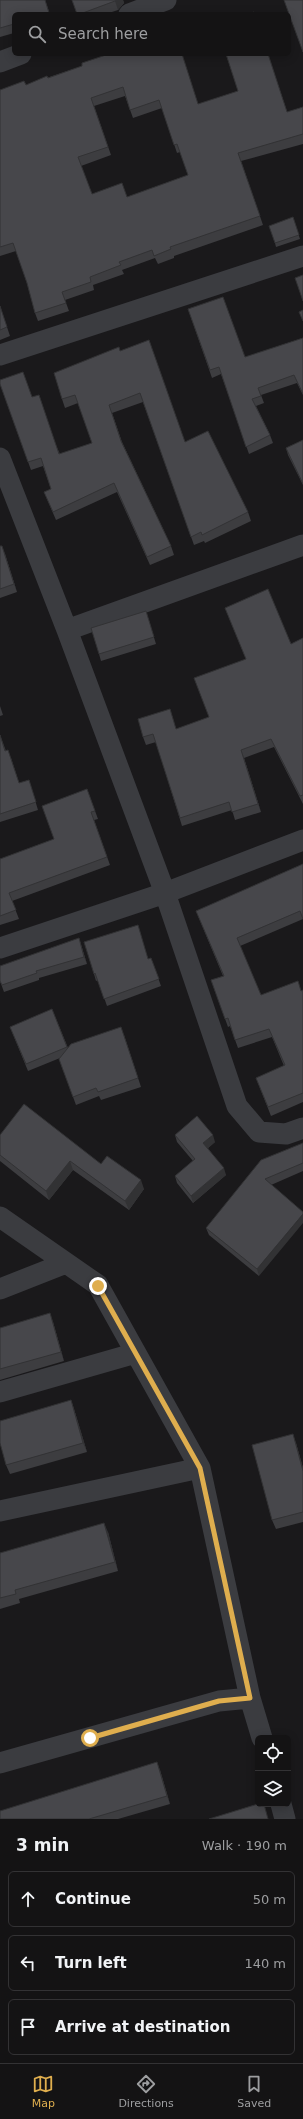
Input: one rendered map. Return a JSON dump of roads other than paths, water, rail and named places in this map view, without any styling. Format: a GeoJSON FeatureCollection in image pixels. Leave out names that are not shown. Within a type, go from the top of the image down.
{"type":"FeatureCollection","features":[{"type":"Feature","properties":{"kind":"street"},"geometry":{"type":"LineString","coordinates":[[134,12],[166,0]]}},
{"type":"Feature","properties":{"kind":"street"},"geometry":{"type":"LineString","coordinates":[[0,62],[16,56]]}},
{"type":"Feature","properties":{"kind":"street"},"geometry":{"type":"LineString","coordinates":[[0,355],[303,256]]}},
{"type":"Feature","properties":{"kind":"street"},"geometry":{"type":"LineString","coordinates":[[0,458],[67,630],[164,893],[237,1106],[259,1132],[286,1134],[303,1128]]}},
{"type":"Feature","properties":{"kind":"street"},"geometry":{"type":"LineString","coordinates":[[67,630],[303,544]]}},
{"type":"Feature","properties":{"kind":"street"},"geometry":{"type":"LineString","coordinates":[[0,948],[164,893],[303,840]]}},
{"type":"Feature","properties":{"kind":"street"},"geometry":{"type":"LineString","coordinates":[[0,1217],[98,1286],[200,1468],[250,1698],[261,1735]]}},
{"type":"Feature","properties":{"kind":"street"},"geometry":{"type":"LineString","coordinates":[[0,1289],[66,1263]]}},
{"type":"Feature","properties":{"kind":"street"},"geometry":{"type":"LineString","coordinates":[[0,1392],[136,1353]]}},
{"type":"Feature","properties":{"kind":"street"},"geometry":{"type":"LineString","coordinates":[[0,1511],[200,1468]]}},
{"type":"Feature","properties":{"kind":"street"},"geometry":{"type":"LineString","coordinates":[[0,1763],[219,1701],[250,1698]]}},
{"type":"Feature","properties":{"kind":"street"},"geometry":{"type":"LineString","coordinates":[[282,1807],[285,1819]]}}]}
